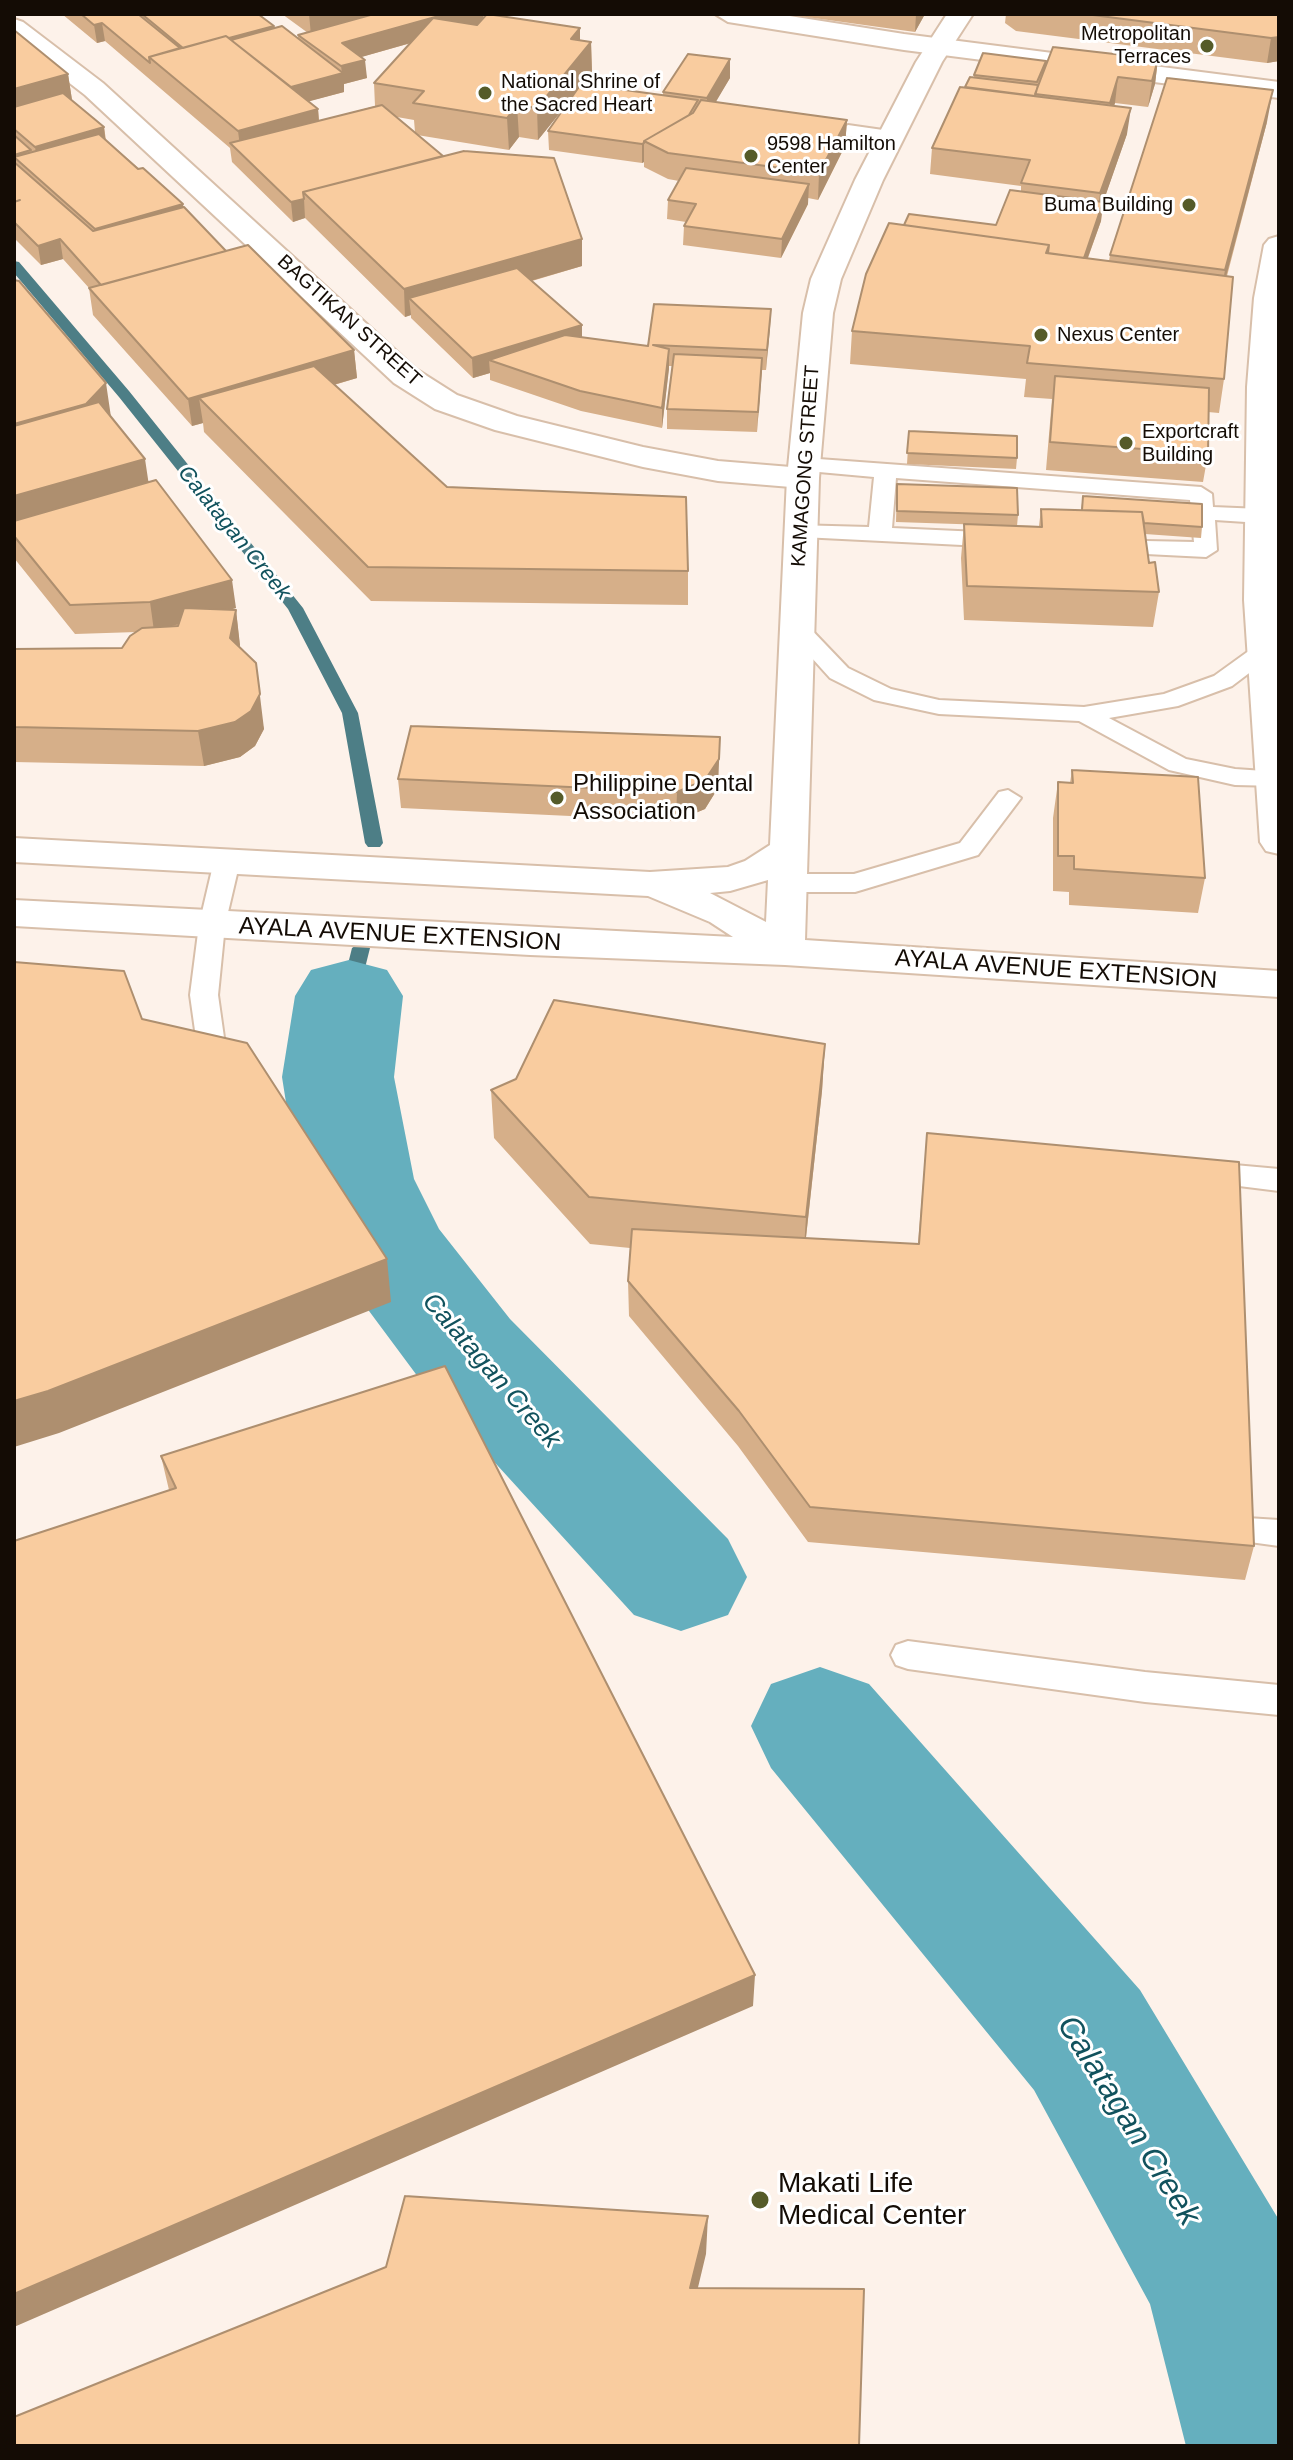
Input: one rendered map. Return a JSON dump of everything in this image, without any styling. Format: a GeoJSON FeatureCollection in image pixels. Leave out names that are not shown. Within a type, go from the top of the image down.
{"type":"FeatureCollection","features":[{"type":"Feature","properties":{"kind":"main road"},"geometry":{"type":"LineString","coordinates":[[728,14],[939,46],[1279,90]]}},
{"type":"Feature","properties":{"kind":"main road","name":"KAMAGONG STREET"},"geometry":{"type":"LineString","coordinates":[[785,952],[804,472],[812,359],[826,279],[890,137],[939,46],[960,14]]}},
{"type":"Feature","properties":{"kind":"main road","name":"BAGTIKAN STREET"},"geometry":{"type":"LineString","coordinates":[[14,27],[94,89],[405,376],[446,402],[506,423],[643,457],[718,471],[804,472]]}},
{"type":"Feature","properties":{"kind":"main road"},"geometry":{"type":"LineString","coordinates":[[1279,245],[1269,298],[1263,387],[1270,516],[1265,650],[1277,780],[1279,842]]}},
{"type":"Feature","properties":{"kind":"main road","name":"AYALA AVENUE EXTENSION"},"geometry":{"type":"LineString","coordinates":[[14,850],[650,884],[730,879],[759,870],[787,867]]}},
{"type":"Feature","properties":{"kind":"main road","name":"AYALA AVENUE EXTENSION"},"geometry":{"type":"LineString","coordinates":[[650,884],[724,913],[785,952]]}},
{"type":"Feature","properties":{"kind":"main road","name":"AYALA AVENUE EXTENSION"},"geometry":{"type":"LineString","coordinates":[[14,913],[785,952],[1279,984]]}},
{"type":"Feature","properties":{"kind":"lane"},"geometry":{"type":"LineString","coordinates":[[848,131],[890,137]]}},
{"type":"Feature","properties":{"kind":"lane"},"geometry":{"type":"LineString","coordinates":[[804,472],[886,469],[1201,494],[1206,550],[1090,544]]}},
{"type":"Feature","properties":{"kind":"lane"},"geometry":{"type":"LineString","coordinates":[[880,534],[886,469]]}},
{"type":"Feature","properties":{"kind":"lane"},"geometry":{"type":"LineString","coordinates":[[1054,482],[1057,512]]}},
{"type":"Feature","properties":{"kind":"lane"},"geometry":{"type":"LineString","coordinates":[[1203,513],[1270,516]]}},
{"type":"Feature","properties":{"kind":"lane"},"geometry":{"type":"LineString","coordinates":[[802,530],[1030,541]]}},
{"type":"Feature","properties":{"kind":"lane"},"geometry":{"type":"LineString","coordinates":[[796,627],[839,673],[883,695],[939,707],[1084,714],[1169,701],[1223,681],[1265,650]]}},
{"type":"Feature","properties":{"kind":"lane"},"geometry":{"type":"LineString","coordinates":[[1084,714],[1178,765],[1235,777],[1277,780]]}},
{"type":"Feature","properties":{"kind":"lane"},"geometry":{"type":"LineString","coordinates":[[787,867],[855,883],[969,849],[1008,798]]}},
{"type":"Feature","properties":{"kind":"lane"},"geometry":{"type":"LineString","coordinates":[[214,1066],[205,1024],[204,995],[212,925],[227,861]]}},
{"type":"Feature","properties":{"kind":"lane"},"geometry":{"type":"LineString","coordinates":[[1168,1170],[1279,1180]]}},
{"type":"Feature","properties":{"kind":"lane"},"geometry":{"type":"LineString","coordinates":[[908,1655],[1047,1671],[1145,1687],[1279,1700]]}},
{"type":"Feature","properties":{"kind":"building"},"geometry":{"type":"Polygon","coordinates":[[[81,14],[138,14],[180,48],[149,57],[150,63],[102,23],[94,25],[81,14]]]}},
{"type":"Feature","properties":{"kind":"building"},"geometry":{"type":"Polygon","coordinates":[[[258,14],[274,26],[183,48],[143,15],[258,14]]]}},
{"type":"Feature","properties":{"kind":"building"},"geometry":{"type":"Polygon","coordinates":[[[374,14],[446,14],[342,43],[365,60],[341,66],[298,35],[374,14]]]}},
{"type":"Feature","properties":{"kind":"building"},"geometry":{"type":"Polygon","coordinates":[[[487,14],[580,28],[571,39],[591,42],[537,108],[517,105],[507,118],[413,103],[424,91],[374,83],[433,18],[477,25],[487,14]]]}},
{"type":"Feature","properties":{"kind":"building"},"geometry":{"type":"Polygon","coordinates":[[[1085,14],[1279,14],[1279,37],[1271,38],[1085,14]]]}},
{"type":"Feature","properties":{"kind":"building"},"geometry":{"type":"Polygon","coordinates":[[[282,26],[343,73],[291,87],[231,40],[282,26]]]}},
{"type":"Feature","properties":{"kind":"building"},"geometry":{"type":"Polygon","coordinates":[[[14,30],[68,74],[14,89],[14,30]]]}},
{"type":"Feature","properties":{"kind":"building"},"geometry":{"type":"Polygon","coordinates":[[[226,36],[318,109],[238,131],[149,57],[226,36]]]}},
{"type":"Feature","properties":{"kind":"building"},"geometry":{"type":"Polygon","coordinates":[[[1053,47],[1158,59],[1152,81],[1118,77],[1110,103],[1035,94],[1053,47]]]}},
{"type":"Feature","properties":{"kind":"building"},"geometry":{"type":"Polygon","coordinates":[[[983,53],[1046,61],[1037,82],[974,75],[983,53]]]}},
{"type":"Feature","properties":{"kind":"building"},"geometry":{"type":"Polygon","coordinates":[[[688,54],[730,59],[707,98],[663,92],[688,54]]]}},
{"type":"Feature","properties":{"kind":"building"},"geometry":{"type":"Polygon","coordinates":[[[970,77],[1038,85],[1035,96],[965,87],[970,77]]]}},
{"type":"Feature","properties":{"kind":"building","name":"Buma Building"},"geometry":{"type":"Polygon","coordinates":[[[1167,78],[1273,90],[1225,270],[1110,255],[1167,78]]]}},
{"type":"Feature","properties":{"kind":"building"},"geometry":{"type":"Polygon","coordinates":[[[581,84],[698,100],[689,115],[642,144],[548,131],[581,84]]]}},
{"type":"Feature","properties":{"kind":"building"},"geometry":{"type":"Polygon","coordinates":[[[960,87],[1131,108],[1100,193],[1021,183],[1030,160],[932,148],[960,87]]]}},
{"type":"Feature","properties":{"kind":"building"},"geometry":{"type":"Polygon","coordinates":[[[63,93],[104,127],[35,147],[14,129],[14,107],[63,93]]]}},
{"type":"Feature","properties":{"kind":"building"},"geometry":{"type":"Polygon","coordinates":[[[701,100],[847,120],[819,173],[668,153],[644,141],[693,113],[701,100]]]}},
{"type":"Feature","properties":{"kind":"building"},"geometry":{"type":"Polygon","coordinates":[[[382,105],[443,156],[303,192],[304,199],[291,202],[230,143],[382,105]]]}},
{"type":"Feature","properties":{"kind":"building"},"geometry":{"type":"Polygon","coordinates":[[[99,134],[183,204],[95,229],[14,157],[99,134]]]}},
{"type":"Feature","properties":{"kind":"building"},"geometry":{"type":"Polygon","coordinates":[[[14,135],[31,150],[14,155],[14,135]]]}},
{"type":"Feature","properties":{"kind":"building"},"geometry":{"type":"Polygon","coordinates":[[[464,151],[554,158],[582,239],[404,289],[303,192],[464,151]]]}},
{"type":"Feature","properties":{"kind":"building"},"geometry":{"type":"Polygon","coordinates":[[[14,162],[93,231],[184,207],[226,251],[101,285],[60,239],[38,246],[14,222],[14,162]]]}},
{"type":"Feature","properties":{"kind":"building"},"geometry":{"type":"Polygon","coordinates":[[[686,168],[809,184],[782,239],[684,226],[696,204],[668,200],[686,168]]]}},
{"type":"Feature","properties":{"kind":"building"},"geometry":{"type":"Polygon","coordinates":[[[1010,190],[1103,202],[1084,258],[1048,253],[1049,245],[904,225],[909,214],[996,225],[1010,190]]]}},
{"type":"Feature","properties":{"kind":"building","name":"Nexus Center"},"geometry":{"type":"Polygon","coordinates":[[[889,223],[1049,245],[1046,253],[1233,277],[1224,379],[1027,363],[1030,346],[852,331],[866,274],[889,223]]]}},
{"type":"Feature","properties":{"kind":"building"},"geometry":{"type":"Polygon","coordinates":[[[248,245],[354,350],[188,399],[89,288],[248,245]]]}},
{"type":"Feature","properties":{"kind":"building"},"geometry":{"type":"Polygon","coordinates":[[[517,268],[582,325],[472,358],[409,298],[517,268]]]}},
{"type":"Feature","properties":{"kind":"building"},"geometry":{"type":"Polygon","coordinates":[[[14,280],[19,281],[106,383],[86,404],[14,424],[14,280]]]}},
{"type":"Feature","properties":{"kind":"building"},"geometry":{"type":"Polygon","coordinates":[[[654,304],[771,309],[767,350],[653,345],[669,349],[662,408],[580,391],[489,360],[565,335],[648,346],[654,304]]]}},
{"type":"Feature","properties":{"kind":"building"},"geometry":{"type":"Polygon","coordinates":[[[674,354],[762,358],[758,412],[667,409],[674,354]]]}},
{"type":"Feature","properties":{"kind":"building"},"geometry":{"type":"Polygon","coordinates":[[[314,366],[447,487],[686,497],[688,571],[368,567],[199,398],[314,366]]]}},
{"type":"Feature","properties":{"kind":"building"},"geometry":{"type":"Polygon","coordinates":[[[1055,376],[1209,388],[1208,454],[1050,442],[1055,376]]]}},
{"type":"Feature","properties":{"kind":"building"},"geometry":{"type":"Polygon","coordinates":[[[99,402],[145,459],[14,496],[14,426],[99,402]]]}},
{"type":"Feature","properties":{"kind":"building"},"geometry":{"type":"Polygon","coordinates":[[[909,431],[1017,436],[1017,458],[907,453],[909,431]]]}},
{"type":"Feature","properties":{"kind":"building"},"geometry":{"type":"Polygon","coordinates":[[[156,480],[232,580],[150,602],[70,605],[14,536],[14,521],[156,480]]]}},
{"type":"Feature","properties":{"kind":"building"},"geometry":{"type":"Polygon","coordinates":[[[897,484],[1017,488],[1018,515],[897,511],[897,484]]]}},
{"type":"Feature","properties":{"kind":"building"},"geometry":{"type":"Polygon","coordinates":[[[1083,496],[1202,504],[1202,527],[1144,523],[1142,512],[1082,510],[1083,496]]]}},
{"type":"Feature","properties":{"kind":"building"},"geometry":{"type":"Polygon","coordinates":[[[1041,509],[1142,512],[1149,563],[1155,562],[1159,592],[967,586],[964,524],[1042,527],[1041,509]]]}},
{"type":"Feature","properties":{"kind":"building"},"geometry":{"type":"Polygon","coordinates":[[[184,608],[236,610],[230,638],[256,663],[260,694],[251,711],[235,722],[198,731],[14,727],[14,649],[122,648],[130,636],[142,628],[178,626],[184,608]]]}},
{"type":"Feature","properties":{"kind":"building"},"geometry":{"type":"Polygon","coordinates":[[[411,726],[720,737],[719,759],[705,780],[677,792],[398,779],[411,726]]]}},
{"type":"Feature","properties":{"kind":"building"},"geometry":{"type":"Polygon","coordinates":[[[1072,770],[1198,777],[1205,878],[1074,869],[1074,856],[1058,856],[1058,782],[1073,783],[1072,770]]]}},
{"type":"Feature","properties":{"kind":"building"},"geometry":{"type":"Polygon","coordinates":[[[14,962],[124,971],[142,1019],[247,1043],[387,1259],[48,1391],[14,1401],[14,962]]]}},
{"type":"Feature","properties":{"kind":"building"},"geometry":{"type":"Polygon","coordinates":[[[554,1000],[825,1044],[806,1217],[589,1197],[491,1090],[516,1079],[554,1000]]]}},
{"type":"Feature","properties":{"kind":"building"},"geometry":{"type":"Polygon","coordinates":[[[927,1133],[1239,1162],[1254,1546],[810,1507],[739,1411],[628,1281],[632,1229],[919,1244],[927,1133]]]}},
{"type":"Feature","properties":{"kind":"building"},"geometry":{"type":"Polygon","coordinates":[[[445,1366],[755,1975],[14,2294],[14,1541],[176,1488],[161,1456],[445,1366]]]}},
{"type":"Feature","properties":{"kind":"building"},"geometry":{"type":"Polygon","coordinates":[[[405,2196],[708,2216],[690,2288],[864,2289],[859,2446],[14,2446],[14,2417],[386,2267],[405,2196]]]}},
{"type":"Feature","properties":{"kind":"waterway","name":"Calatagan Creek"},"geometry":{"type":"LineString","coordinates":[[14,265],[124,394],[295,608],[350,713],[374,843]]}},
{"type":"Feature","properties":{"kind":"waterway","name":"Calatagan Creek"},"geometry":{"type":"LineString","coordinates":[[349,996],[361,948]]}},
{"type":"Feature","properties":{"kind":"waterway","name":"Calatagan Creek"},"geometry":{"type":"LineString","coordinates":[[349,996],[338,1077],[356,1179],[391,1253],[467,1352],[681,1577]]}},
{"type":"Feature","properties":{"kind":"waterway","name":"Calatagan Creek"},"geometry":{"type":"LineString","coordinates":[[820,1726],[1087,2040],[1224,2279],[1270,2446]]}},
{"type":"Feature","properties":{"kind":"place","name":"Metropolitan Terraces"},"geometry":{"type":"Point","coordinates":[1207,46]}},
{"type":"Feature","properties":{"kind":"place","name":"National Shrine of the Sacred Heart"},"geometry":{"type":"Point","coordinates":[485,93]}},
{"type":"Feature","properties":{"kind":"place","name":"9598 Hamilton Center"},"geometry":{"type":"Point","coordinates":[751,156]}},
{"type":"Feature","properties":{"kind":"place","name":"Buma Building"},"geometry":{"type":"Point","coordinates":[1189,205]}},
{"type":"Feature","properties":{"kind":"place","name":"Nexus Center"},"geometry":{"type":"Point","coordinates":[1041,335]}},
{"type":"Feature","properties":{"kind":"place","name":"Exportcraft Building"},"geometry":{"type":"Point","coordinates":[1126,443]}},
{"type":"Feature","properties":{"kind":"place","name":"Philippine Dental Association"},"geometry":{"type":"Point","coordinates":[557,798]}},
{"type":"Feature","properties":{"kind":"place","name":"Makati Life Medical Center"},"geometry":{"type":"Point","coordinates":[760,2200]}}]}
